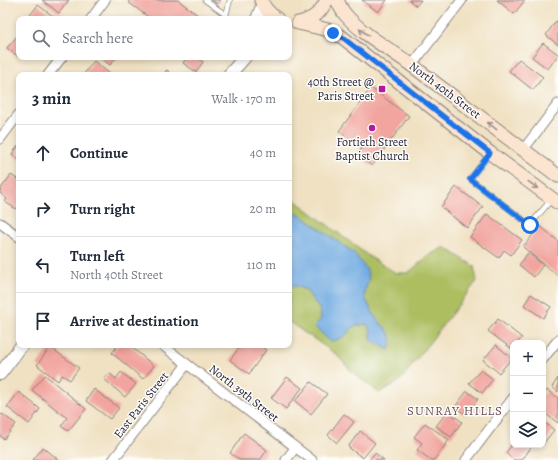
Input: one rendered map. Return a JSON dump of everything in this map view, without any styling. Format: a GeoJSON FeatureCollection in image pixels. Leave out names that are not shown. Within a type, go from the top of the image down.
{"type":"FeatureCollection","features":[{"type":"Feature","properties":{"kind":"main road"},"geometry":{"type":"LineString","coordinates":[[293,23],[307,21],[315,16],[323,9],[327,0]]}},
{"type":"Feature","properties":{"kind":"main road","name":"North 40th Street"},"geometry":{"type":"LineString","coordinates":[[336,0],[343,12],[364,32],[412,65],[558,176]]}},
{"type":"Feature","properties":{"kind":"main road"},"geometry":{"type":"LineString","coordinates":[[262,2],[269,13],[273,16]]}},
{"type":"Feature","properties":{"kind":"main road","name":"North 40th Street"},"geometry":{"type":"LineString","coordinates":[[293,23],[328,30],[342,37],[490,153],[555,201]]}},
{"type":"Feature","properties":{"kind":"street"},"geometry":{"type":"LineString","coordinates":[[93,16],[105,0]]}},
{"type":"Feature","properties":{"kind":"street"},"geometry":{"type":"LineString","coordinates":[[412,65],[462,0]]}},
{"type":"Feature","properties":{"kind":"street"},"geometry":{"type":"LineString","coordinates":[[258,16],[262,2]]}},
{"type":"Feature","properties":{"kind":"street"},"geometry":{"type":"LineString","coordinates":[[50,72],[60,60]]}},
{"type":"Feature","properties":{"kind":"street"},"geometry":{"type":"LineString","coordinates":[[231,72],[237,60]]}},
{"type":"Feature","properties":{"kind":"street"},"geometry":{"type":"LineString","coordinates":[[231,72],[242,60]]}},
{"type":"Feature","properties":{"kind":"street"},"geometry":{"type":"LineString","coordinates":[[523,150],[558,104]]}},
{"type":"Feature","properties":{"kind":"street"},"geometry":{"type":"LineString","coordinates":[[0,139],[16,118]]}},
{"type":"Feature","properties":{"kind":"street"},"geometry":{"type":"LineString","coordinates":[[0,223],[16,235]]}},
{"type":"Feature","properties":{"kind":"street"},"geometry":{"type":"LineString","coordinates":[[546,356],[558,340]]}},
{"type":"Feature","properties":{"kind":"street"},"geometry":{"type":"LineString","coordinates":[[0,374],[20,348]]}},
{"type":"Feature","properties":{"kind":"street","name":"North 39th Street"},"geometry":{"type":"LineString","coordinates":[[166,348],[312,460]]}},
{"type":"Feature","properties":{"kind":"street","name":"East Paris Street"},"geometry":{"type":"LineString","coordinates":[[113,460],[187,364]]}},
{"type":"Feature","properties":{"kind":"street"},"geometry":{"type":"LineString","coordinates":[[466,460],[510,402]]}},
{"type":"Feature","properties":{"kind":"street"},"geometry":{"type":"LineString","coordinates":[[286,460],[295,448]]}},
{"type":"Feature","properties":{"kind":"lane"},"geometry":{"type":"LineString","coordinates":[[205,0],[225,16]]}},
{"type":"Feature","properties":{"kind":"lane"},"geometry":{"type":"LineString","coordinates":[[226,16],[230,0]]}},
{"type":"Feature","properties":{"kind":"lane"},"geometry":{"type":"LineString","coordinates":[[490,153],[470,179],[530,225],[555,201]]}},
{"type":"Feature","properties":{"kind":"green space"},"geometry":{"type":"Polygon","coordinates":[[[292,198],[370,257],[396,273],[408,273],[428,256],[444,247],[474,266],[477,281],[399,382],[379,393],[351,371],[336,354],[292,324],[292,198]]]}},
{"type":"Feature","properties":{"kind":"water"},"geometry":{"type":"Polygon","coordinates":[[[292,213],[299,214],[354,253],[367,270],[369,280],[365,290],[365,298],[376,318],[388,331],[392,340],[389,350],[371,340],[371,331],[367,324],[354,326],[344,337],[331,342],[314,326],[321,319],[320,310],[306,290],[292,286],[292,213]]]}},
{"type":"Feature","properties":{"kind":"building"},"geometry":{"type":"Polygon","coordinates":[[[42,0],[69,0],[59,13],[42,0]]]}},
{"type":"Feature","properties":{"kind":"building"},"geometry":{"type":"Polygon","coordinates":[[[130,0],[178,0],[199,16],[147,16],[128,2],[130,0]]]}},
{"type":"Feature","properties":{"kind":"building"},"geometry":{"type":"Polygon","coordinates":[[[212,0],[220,0],[217,4],[212,0]]]}},
{"type":"Feature","properties":{"kind":"building"},"geometry":{"type":"Polygon","coordinates":[[[362,0],[387,0],[378,12],[362,0]]]}},
{"type":"Feature","properties":{"kind":"building"},"geometry":{"type":"Polygon","coordinates":[[[409,0],[421,0],[416,6],[409,0]]]}},
{"type":"Feature","properties":{"kind":"building"},"geometry":{"type":"Polygon","coordinates":[[[497,0],[525,0],[514,14],[497,0]]]}},
{"type":"Feature","properties":{"kind":"building"},"geometry":{"type":"Polygon","coordinates":[[[38,5],[53,16],[29,16],[38,5]]]}},
{"type":"Feature","properties":{"kind":"building"},"geometry":{"type":"Polygon","coordinates":[[[556,21],[558,22],[558,45],[546,35],[556,21]]]}},
{"type":"Feature","properties":{"kind":"building"},"geometry":{"type":"Polygon","coordinates":[[[16,38],[16,55],[7,48],[16,38]]]}},
{"type":"Feature","properties":{"kind":"building"},"geometry":{"type":"Polygon","coordinates":[[[543,43],[558,54],[548,69],[532,57],[543,43]]]}},
{"type":"Feature","properties":{"kind":"building"},"geometry":{"type":"Polygon","coordinates":[[[519,59],[543,77],[533,90],[509,71],[519,59]]]}},
{"type":"Feature","properties":{"kind":"building"},"geometry":{"type":"Polygon","coordinates":[[[103,60],[114,60],[110,65],[103,60]]]}},
{"type":"Feature","properties":{"kind":"building"},"geometry":{"type":"Polygon","coordinates":[[[185,60],[201,60],[203,62],[196,72],[183,63],[185,60]]]}},
{"type":"Feature","properties":{"kind":"building"},"geometry":{"type":"Polygon","coordinates":[[[94,61],[108,72],[85,72],[94,61]]]}},
{"type":"Feature","properties":{"kind":"building"},"geometry":{"type":"Polygon","coordinates":[[[371,88],[409,116],[372,166],[357,154],[362,148],[339,131],[371,88]]]}},
{"type":"Feature","properties":{"kind":"building"},"geometry":{"type":"Polygon","coordinates":[[[16,149],[16,157],[12,154],[16,149]]]}},
{"type":"Feature","properties":{"kind":"building"},"geometry":{"type":"Polygon","coordinates":[[[11,175],[16,178],[16,209],[5,202],[7,199],[0,193],[0,190],[11,175]]]}},
{"type":"Feature","properties":{"kind":"building"},"geometry":{"type":"Polygon","coordinates":[[[456,187],[483,207],[467,228],[441,207],[456,187]]]}},
{"type":"Feature","properties":{"kind":"building"},"geometry":{"type":"Polygon","coordinates":[[[487,214],[522,240],[511,255],[504,250],[499,258],[470,237],[487,214]]]}},
{"type":"Feature","properties":{"kind":"building"},"geometry":{"type":"Polygon","coordinates":[[[540,226],[558,241],[558,276],[523,247],[540,226]]]}},
{"type":"Feature","properties":{"kind":"building"},"geometry":{"type":"Polygon","coordinates":[[[528,253],[543,265],[534,277],[519,265],[528,253]]]}},
{"type":"Feature","properties":{"kind":"building"},"geometry":{"type":"Polygon","coordinates":[[[531,294],[551,307],[543,318],[524,305],[531,294]]]}},
{"type":"Feature","properties":{"kind":"building"},"geometry":{"type":"Polygon","coordinates":[[[498,319],[522,338],[520,340],[510,340],[510,348],[488,331],[498,319]]]}},
{"type":"Feature","properties":{"kind":"building"},"geometry":{"type":"Polygon","coordinates":[[[496,345],[510,356],[510,360],[499,373],[483,360],[496,345]]]}},
{"type":"Feature","properties":{"kind":"building"},"geometry":{"type":"Polygon","coordinates":[[[49,348],[51,348],[79,368],[70,380],[62,375],[58,381],[37,365],[49,348]]]}},
{"type":"Feature","properties":{"kind":"building"},"geometry":{"type":"Polygon","coordinates":[[[116,348],[133,348],[154,366],[143,379],[112,353],[116,348]]]}},
{"type":"Feature","properties":{"kind":"building"},"geometry":{"type":"Polygon","coordinates":[[[239,348],[263,348],[266,350],[249,374],[230,360],[239,348]]]}},
{"type":"Feature","properties":{"kind":"building"},"geometry":{"type":"Polygon","coordinates":[[[481,370],[493,379],[482,393],[469,383],[481,370]]]}},
{"type":"Feature","properties":{"kind":"building"},"geometry":{"type":"Polygon","coordinates":[[[121,372],[136,384],[125,397],[104,379],[109,373],[116,379],[121,372]]]}},
{"type":"Feature","properties":{"kind":"building"},"geometry":{"type":"Polygon","coordinates":[[[45,375],[86,409],[68,431],[61,426],[67,418],[32,390],[45,375]]]}},
{"type":"Feature","properties":{"kind":"building"},"geometry":{"type":"Polygon","coordinates":[[[287,377],[302,388],[286,409],[271,398],[287,377]]]}},
{"type":"Feature","properties":{"kind":"building"},"geometry":{"type":"Polygon","coordinates":[[[558,378],[558,392],[552,387],[558,378]]]}},
{"type":"Feature","properties":{"kind":"building"},"geometry":{"type":"Polygon","coordinates":[[[311,382],[327,394],[311,414],[295,401],[311,382]]]}},
{"type":"Feature","properties":{"kind":"building"},"geometry":{"type":"Polygon","coordinates":[[[94,389],[119,408],[110,419],[86,401],[94,389]]]}},
{"type":"Feature","properties":{"kind":"building"},"geometry":{"type":"Polygon","coordinates":[[[547,390],[558,398],[558,423],[546,414],[547,390]]]}},
{"type":"Feature","properties":{"kind":"building"},"geometry":{"type":"Polygon","coordinates":[[[467,391],[478,399],[466,415],[455,407],[467,391]]]}},
{"type":"Feature","properties":{"kind":"building"},"geometry":{"type":"Polygon","coordinates":[[[19,392],[40,409],[29,424],[7,407],[19,392]]]}},
{"type":"Feature","properties":{"kind":"building"},"geometry":{"type":"Polygon","coordinates":[[[448,411],[462,422],[451,437],[436,426],[448,411]]]}},
{"type":"Feature","properties":{"kind":"building"},"geometry":{"type":"Polygon","coordinates":[[[2,414],[16,424],[4,439],[0,436],[0,416],[2,414]]]}},
{"type":"Feature","properties":{"kind":"building"},"geometry":{"type":"Polygon","coordinates":[[[344,414],[354,422],[337,443],[328,435],[344,414]]]}},
{"type":"Feature","properties":{"kind":"building"},"geometry":{"type":"Polygon","coordinates":[[[425,423],[449,440],[434,460],[431,460],[417,450],[422,443],[414,437],[425,423]]]}},
{"type":"Feature","properties":{"kind":"building"},"geometry":{"type":"Polygon","coordinates":[[[546,423],[554,430],[546,440],[546,423]]]}},
{"type":"Feature","properties":{"kind":"building"},"geometry":{"type":"Polygon","coordinates":[[[360,431],[375,443],[363,458],[348,447],[360,431]]]}},
{"type":"Feature","properties":{"kind":"building"},"geometry":{"type":"Polygon","coordinates":[[[244,433],[267,450],[260,460],[240,460],[230,453],[244,433]]]}},
{"type":"Feature","properties":{"kind":"building"},"geometry":{"type":"Polygon","coordinates":[[[43,447],[59,460],[33,460],[43,447]]]}},
{"type":"Feature","properties":{"kind":"building"},"geometry":{"type":"Polygon","coordinates":[[[510,447],[531,448],[522,460],[514,460],[506,453],[510,447]]]}},
{"type":"Feature","properties":{"kind":"building"},"geometry":{"type":"Polygon","coordinates":[[[375,453],[384,460],[369,460],[375,453]]]}},
{"type":"Feature","properties":{"kind":"place","name":"40th Street @ Paris Street"},"geometry":{"type":"Point","coordinates":[382,89]}},
{"type":"Feature","properties":{"kind":"place","name":"Fortieth Street Baptist Church"},"geometry":{"type":"Point","coordinates":[372,128]}},
{"type":"Feature","properties":{"kind":"district","name":"SUNRAY HILLS"},"geometry":{"type":"Point","coordinates":[455,410]}},
{"type":"Feature","properties":{"kind":"route"},"geometry":{"type":"LineString","coordinates":[[333,33],[342,37],[490,153],[470,179],[530,225]]}}]}
